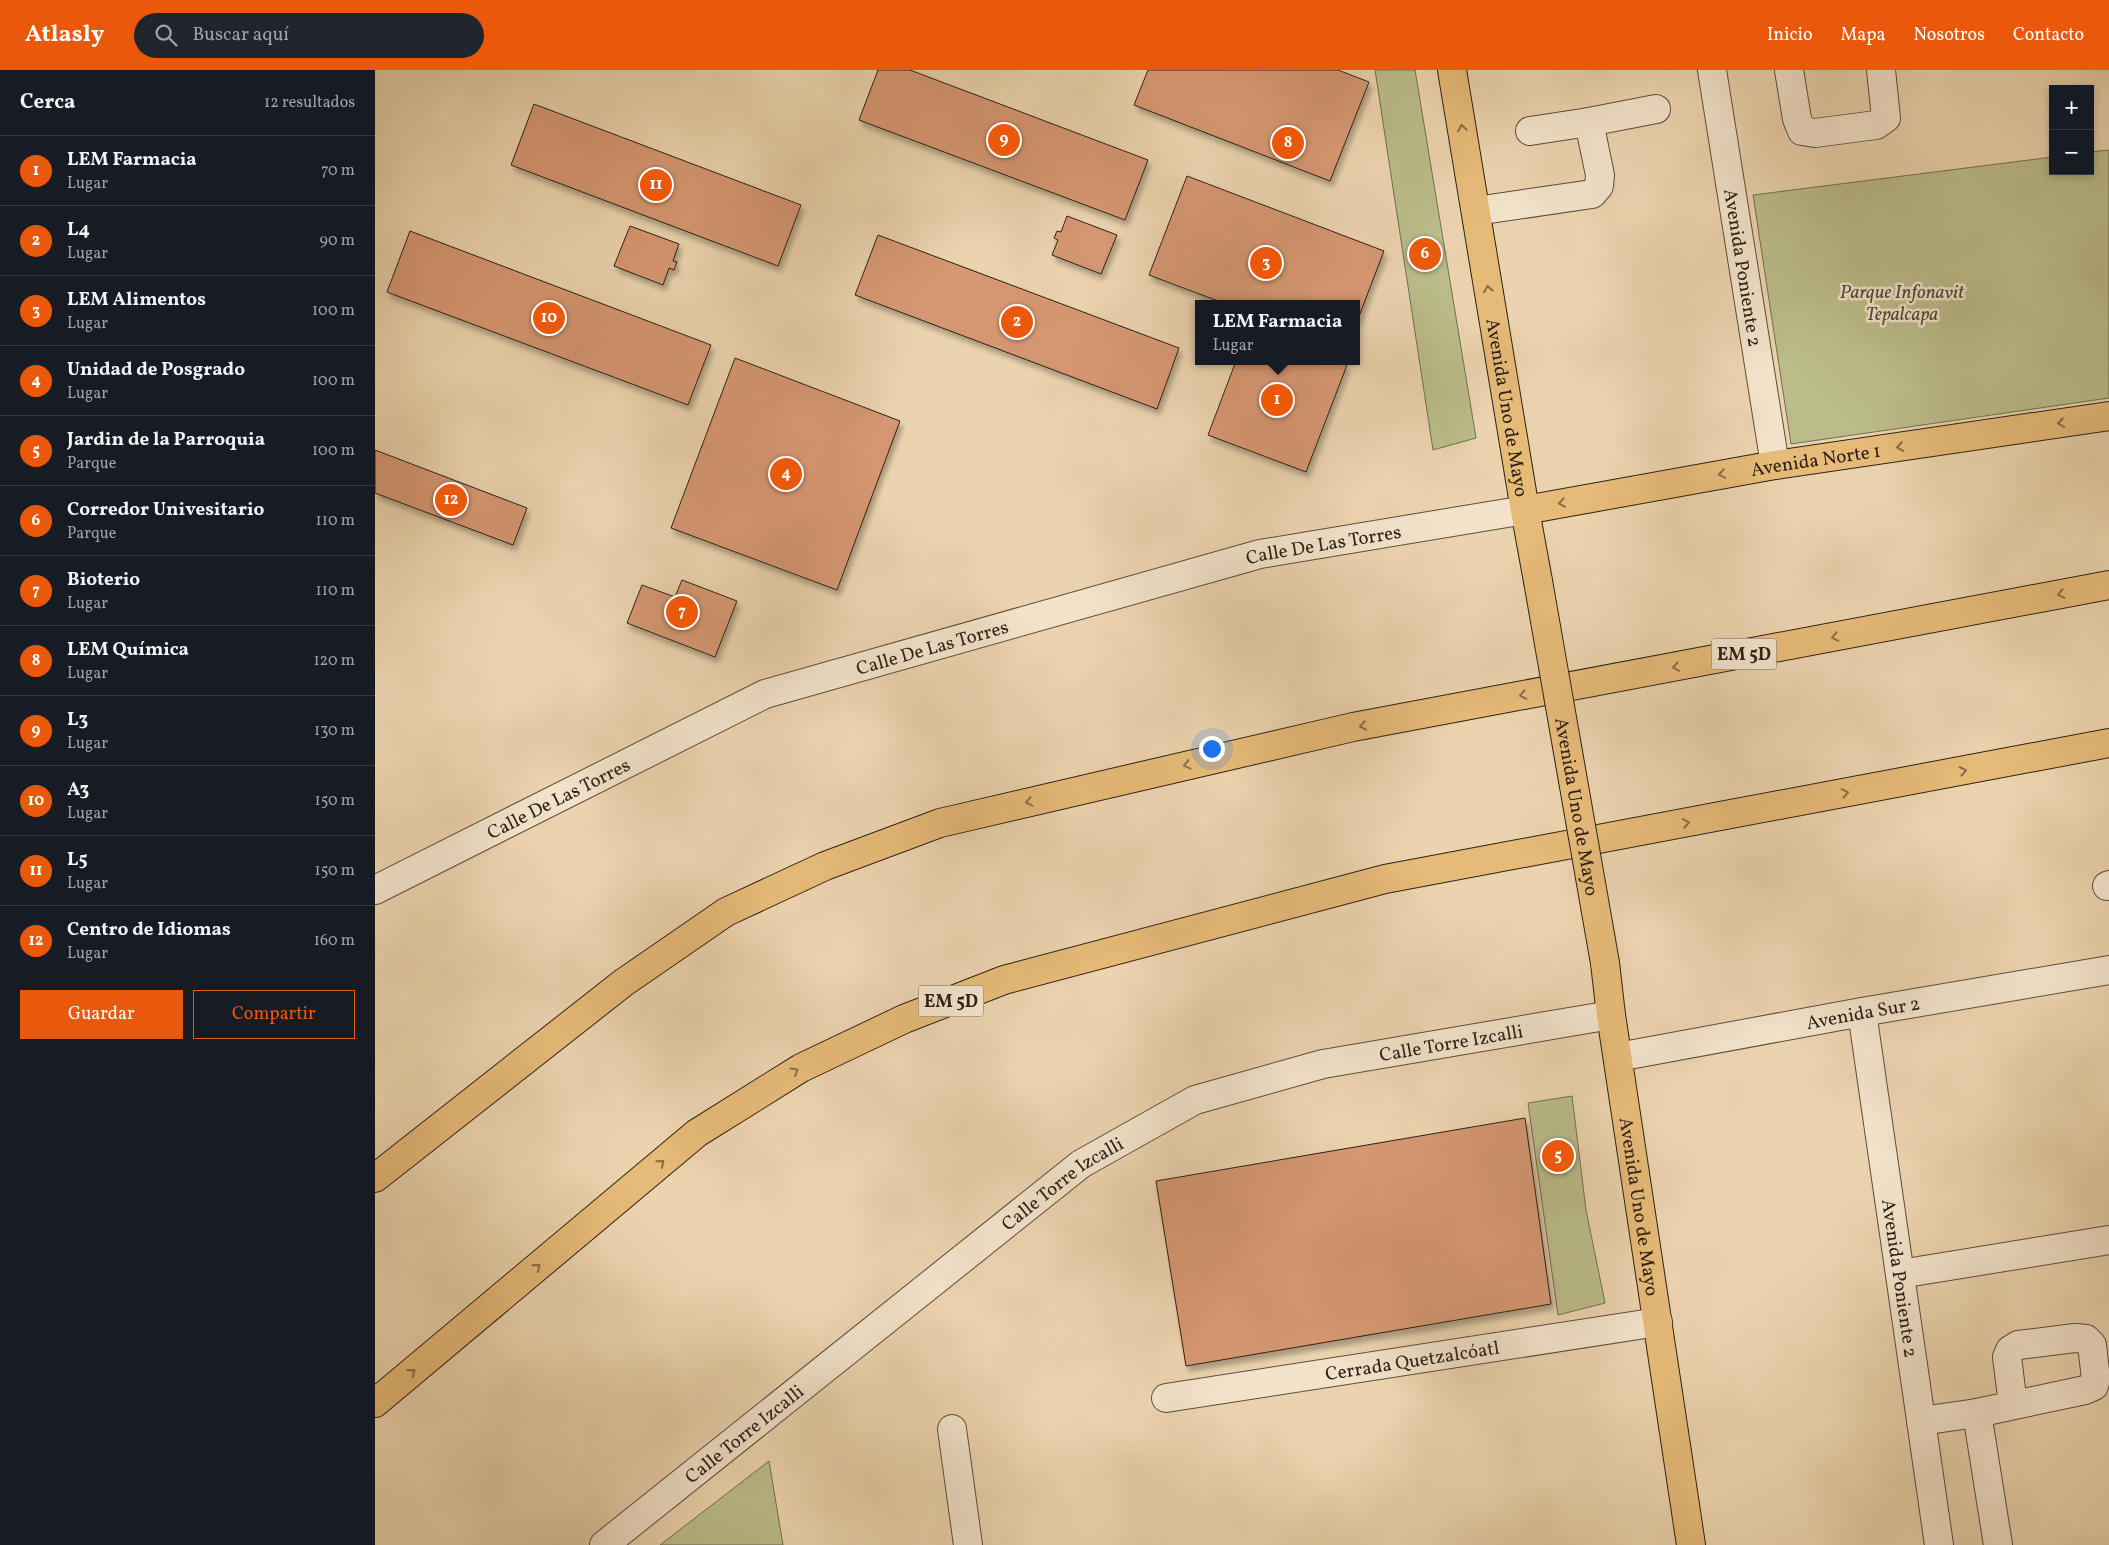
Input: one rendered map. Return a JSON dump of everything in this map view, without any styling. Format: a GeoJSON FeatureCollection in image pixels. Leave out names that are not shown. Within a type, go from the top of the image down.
{"type":"FeatureCollection","features":[{"type":"Feature","properties":{"kind":"main road","name":"Avenida Uno de Mayo"},"geometry":{"type":"LineString","coordinates":[[1452,70],[1525,510],[1605,963],[1611,1015],[1691,1545]]}},
{"type":"Feature","properties":{"kind":"main road","name":"Avenida Norte 1"},"geometry":{"type":"LineString","coordinates":[[1525,510],[1775,465],[2109,416]]}},
{"type":"Feature","properties":{"kind":"main road","name":"EM 5D"},"geometry":{"type":"LineString","coordinates":[[375,1178],[623,983],[726,912],[825,866],[939,822],[1353,727],[2109,585]]}},
{"type":"Feature","properties":{"kind":"main road","name":"EM 5D"},"geometry":{"type":"LineString","coordinates":[[375,1403],[697,1133],[801,1068],[904,1019],[1004,980],[1385,878],[2109,744]]}},
{"type":"Feature","properties":{"kind":"street","name":"Avenida Poniente 2"},"geometry":{"type":"LineString","coordinates":[[1712,70],[1775,465]]}},
{"type":"Feature","properties":{"kind":"street"},"geometry":{"type":"LineString","coordinates":[[1789,70],[1797,119],[1802,131],[1815,133],[1876,125],[1887,118],[1881,70]]}},
{"type":"Feature","properties":{"kind":"street"},"geometry":{"type":"LineString","coordinates":[[1530,131],[1656,110]]}},
{"type":"Feature","properties":{"kind":"street"},"geometry":{"type":"LineString","coordinates":[[1476,211],[1592,194],[1599,186],[1600,175],[1589,122]]}},
{"type":"Feature","properties":{"kind":"street","name":"Calle De Las Torres"},"geometry":{"type":"LineString","coordinates":[[375,890],[765,694],[1260,554],[1525,510]]}},
{"type":"Feature","properties":{"kind":"street","name":"Avenida Sur 2"},"geometry":{"type":"LineString","coordinates":[[1618,1057],[1862,1012],[2109,970]]}},
{"type":"Feature","properties":{"kind":"street","name":"Avenida Poniente 2"},"geometry":{"type":"LineString","coordinates":[[1862,1012],[1939,1545]]}},
{"type":"Feature","properties":{"kind":"street","name":"Calle Torre Izcalli"},"geometry":{"type":"LineString","coordinates":[[604,1545],[1081,1164],[1195,1100],[1323,1064],[1611,1015]]}},
{"type":"Feature","properties":{"kind":"street"},"geometry":{"type":"LineString","coordinates":[[1900,1274],[2109,1240]]}},
{"type":"Feature","properties":{"kind":"street","name":"Cerrada Quetzalcóatl"},"geometry":{"type":"LineString","coordinates":[[1166,1398],[1658,1322]]}},
{"type":"Feature","properties":{"kind":"street"},"geometry":{"type":"LineString","coordinates":[[1921,1421],[1977,1413],[2013,1405]]}},
{"type":"Feature","properties":{"kind":"street"},"geometry":{"type":"LineString","coordinates":[[1977,1413],[1998,1545]]}},
{"type":"Feature","properties":{"kind":"street"},"geometry":{"type":"LineString","coordinates":[[952,1429],[968,1545]]}},
{"type":"Feature","properties":{"kind":"green space"},"geometry":{"type":"Polygon","coordinates":[[[1375,70],[1415,70],[1476,438],[1433,450],[1375,70]]]}},
{"type":"Feature","properties":{"kind":"green space","name":"Parque Infonavit Tepalcapa"},"geometry":{"type":"Polygon","coordinates":[[[2109,150],[2109,398],[1791,444],[1753,195],[2049,158],[2049,175],[2094,175],[2094,152],[2109,150]]]}},
{"type":"Feature","properties":{"kind":"green space"},"geometry":{"type":"Polygon","coordinates":[[[1572,1096],[1586,1210],[1605,1303],[1558,1315],[1528,1103],[1572,1096]]]}},
{"type":"Feature","properties":{"kind":"green space"},"geometry":{"type":"Polygon","coordinates":[[[769,1461],[783,1545],[660,1545],[769,1461]]]}},
{"type":"Feature","properties":{"kind":"building"},"geometry":{"type":"Polygon","coordinates":[[[878,70],[910,70],[1148,160],[1125,220],[859,120],[878,70]]]}},
{"type":"Feature","properties":{"kind":"building"},"geometry":{"type":"Polygon","coordinates":[[[1148,70],[1338,70],[1369,82],[1330,181],[1134,105],[1148,70]]]}},
{"type":"Feature","properties":{"kind":"building"},"geometry":{"type":"Polygon","coordinates":[[[534,104],[801,205],[778,266],[511,165],[534,104]]]}},
{"type":"Feature","properties":{"kind":"building"},"geometry":{"type":"Polygon","coordinates":[[[1187,176],[1384,251],[1360,314],[1360,300],[1215,300],[1149,275],[1187,176]]]}},
{"type":"Feature","properties":{"kind":"building"},"geometry":{"type":"Polygon","coordinates":[[[1067,216],[1117,235],[1101,274],[1052,255],[1058,240],[1054,238],[1057,231],[1061,232],[1067,216]]]}},
{"type":"Feature","properties":{"kind":"building"},"geometry":{"type":"Polygon","coordinates":[[[630,226],[679,244],[673,261],[677,262],[674,270],[669,268],[663,285],[614,266],[630,226]]]}},
{"type":"Feature","properties":{"kind":"building"},"geometry":{"type":"Polygon","coordinates":[[[410,231],[711,345],[688,405],[387,292],[410,231]]]}},
{"type":"Feature","properties":{"kind":"building"},"geometry":{"type":"Polygon","coordinates":[[[878,235],[1179,348],[1157,409],[855,295],[878,235]]]}},
{"type":"Feature","properties":{"kind":"building"},"geometry":{"type":"Polygon","coordinates":[[[735,358],[900,421],[837,590],[671,528],[735,358]]]}},
{"type":"Feature","properties":{"kind":"building"},"geometry":{"type":"Polygon","coordinates":[[[1234,365],[1347,365],[1306,472],[1208,435],[1234,365]]]}},
{"type":"Feature","properties":{"kind":"building"},"geometry":{"type":"Polygon","coordinates":[[[375,450],[527,508],[513,545],[375,493],[375,450]]]}},
{"type":"Feature","properties":{"kind":"building"},"geometry":{"type":"Polygon","coordinates":[[[682,580],[737,601],[715,657],[627,623],[642,585],[675,597],[682,580]]]}},
{"type":"Feature","properties":{"kind":"building"},"geometry":{"type":"Polygon","coordinates":[[[1525,1118],[1551,1304],[1186,1366],[1156,1181],[1525,1118]]]}},
{"type":"Feature","properties":{"kind":"place","name":"L3"},"geometry":{"type":"Point","coordinates":[1004,140]}},
{"type":"Feature","properties":{"kind":"place","name":"LEM Química"},"geometry":{"type":"Point","coordinates":[1288,143]}},
{"type":"Feature","properties":{"kind":"place","name":"L5"},"geometry":{"type":"Point","coordinates":[656,185]}},
{"type":"Feature","properties":{"kind":"place","name":"Corredor Univesitario"},"geometry":{"type":"Point","coordinates":[1425,254]}},
{"type":"Feature","properties":{"kind":"place","name":"LEM Alimentos"},"geometry":{"type":"Point","coordinates":[1266,263]}},
{"type":"Feature","properties":{"kind":"place","name":"A3"},"geometry":{"type":"Point","coordinates":[549,318]}},
{"type":"Feature","properties":{"kind":"place","name":"L4"},"geometry":{"type":"Point","coordinates":[1017,322]}},
{"type":"Feature","properties":{"kind":"place","name":"LEM Farmacia"},"geometry":{"type":"Point","coordinates":[1277,400]}},
{"type":"Feature","properties":{"kind":"place","name":"Unidad de Posgrado"},"geometry":{"type":"Point","coordinates":[786,474]}},
{"type":"Feature","properties":{"kind":"place","name":"Centro de Idiomas"},"geometry":{"type":"Point","coordinates":[451,500]}},
{"type":"Feature","properties":{"kind":"place","name":"Bioterio"},"geometry":{"type":"Point","coordinates":[682,612]}},
{"type":"Feature","properties":{"kind":"place","name":"Jardin de la Parroquia"},"geometry":{"type":"Point","coordinates":[1558,1156]}}]}
